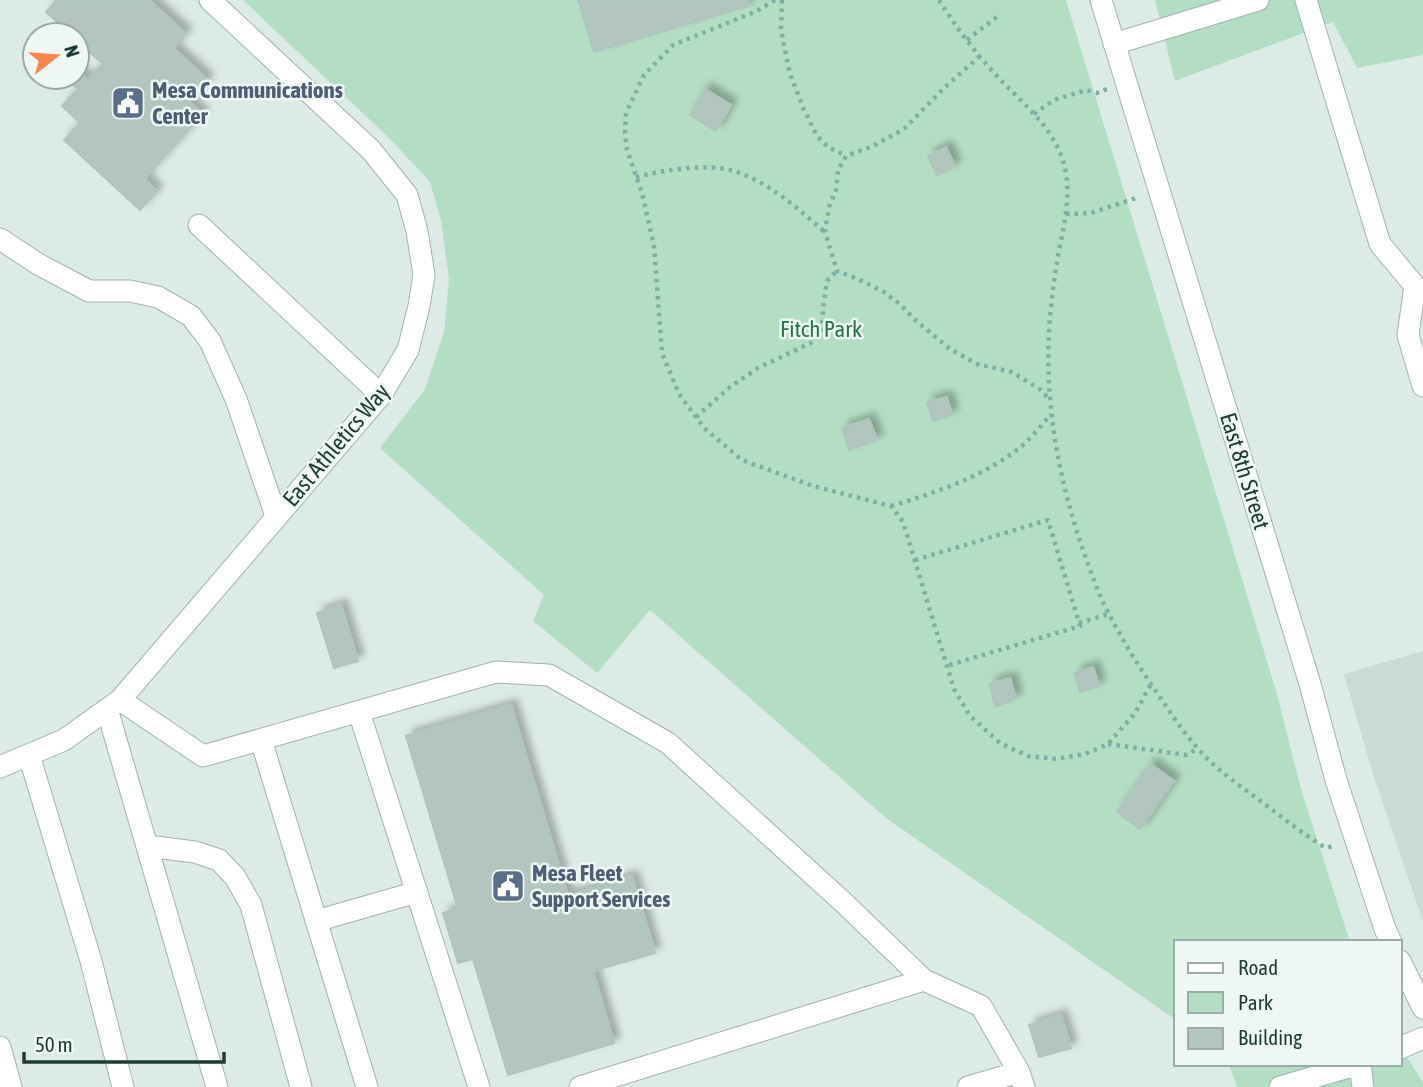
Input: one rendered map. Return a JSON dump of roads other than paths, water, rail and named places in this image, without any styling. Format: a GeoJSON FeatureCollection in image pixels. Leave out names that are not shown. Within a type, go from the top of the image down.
{"type":"FeatureCollection","features":[{"type":"Feature","properties":{"kind":"street","name":"East Athletics Way"},"geometry":{"type":"LineString","coordinates":[[0,767],[64,740],[114,704],[381,395],[408,350],[424,275],[418,231],[407,195],[371,150],[210,0]]}},
{"type":"Feature","properties":{"kind":"street","name":"East 8th Street"},"geometry":{"type":"LineString","coordinates":[[1101,0],[1310,684],[1336,780],[1390,940]]}},
{"type":"Feature","properties":{"kind":"street"},"geometry":{"type":"LineString","coordinates":[[1114,44],[1258,0]]}},
{"type":"Feature","properties":{"kind":"street"},"geometry":{"type":"LineString","coordinates":[[1306,0],[1380,244],[1419,286],[1408,335],[1423,386]]}},
{"type":"Feature","properties":{"kind":"street"},"geometry":{"type":"LineString","coordinates":[[199,225],[381,395]]}},
{"type":"Feature","properties":{"kind":"street"},"geometry":{"type":"LineString","coordinates":[[0,239],[37,264],[89,291],[130,291],[158,297],[191,316],[210,341],[236,400],[276,516]]}},
{"type":"Feature","properties":{"kind":"street"},"geometry":{"type":"LineString","coordinates":[[114,704],[203,756],[496,672],[549,675],[668,743],[843,902],[923,980],[981,1006],[1021,1079],[968,1087]]}},
{"type":"Feature","properties":{"kind":"street"},"geometry":{"type":"LineString","coordinates":[[114,704],[147,846],[217,1087]]}},
{"type":"Feature","properties":{"kind":"street"},"geometry":{"type":"LineString","coordinates":[[359,712],[479,1087]]}},
{"type":"Feature","properties":{"kind":"street"},"geometry":{"type":"LineString","coordinates":[[261,740],[367,1087]]}},
{"type":"Feature","properties":{"kind":"street"},"geometry":{"type":"LineString","coordinates":[[29,755],[91,961],[123,1087]]}},
{"type":"Feature","properties":{"kind":"street"},"geometry":{"type":"LineString","coordinates":[[147,846],[195,852],[219,860],[235,877],[251,905],[301,1087]]}},
{"type":"Feature","properties":{"kind":"street"},"geometry":{"type":"LineString","coordinates":[[316,921],[417,892]]}},
{"type":"Feature","properties":{"kind":"street"},"geometry":{"type":"LineString","coordinates":[[1402,965],[1423,1008]]}},
{"type":"Feature","properties":{"kind":"street"},"geometry":{"type":"LineString","coordinates":[[580,1087],[923,980]]}},
{"type":"Feature","properties":{"kind":"street"},"geometry":{"type":"LineString","coordinates":[[1402,1047],[1423,1038]]}},
{"type":"Feature","properties":{"kind":"street"},"geometry":{"type":"LineString","coordinates":[[0,1047],[11,1087]]}},
{"type":"Feature","properties":{"kind":"street"},"geometry":{"type":"LineString","coordinates":[[1280,1087],[1352,1066]]}},
{"type":"Feature","properties":{"kind":"street"},"geometry":{"type":"LineString","coordinates":[[1359,1066],[1363,1087]]}},
{"type":"Feature","properties":{"kind":"place","name":"Mesa Communications Center"},"geometry":{"type":"Point","coordinates":[128,103]}},
{"type":"Feature","properties":{"kind":"place","name":"Mesa Fleet Support Services"},"geometry":{"type":"Point","coordinates":[508,886]}},
{"type":"Feature","properties":{"kind":"park label","name":"Fitch Park"},"geometry":{"type":"Point","coordinates":[821,329]}}]}
